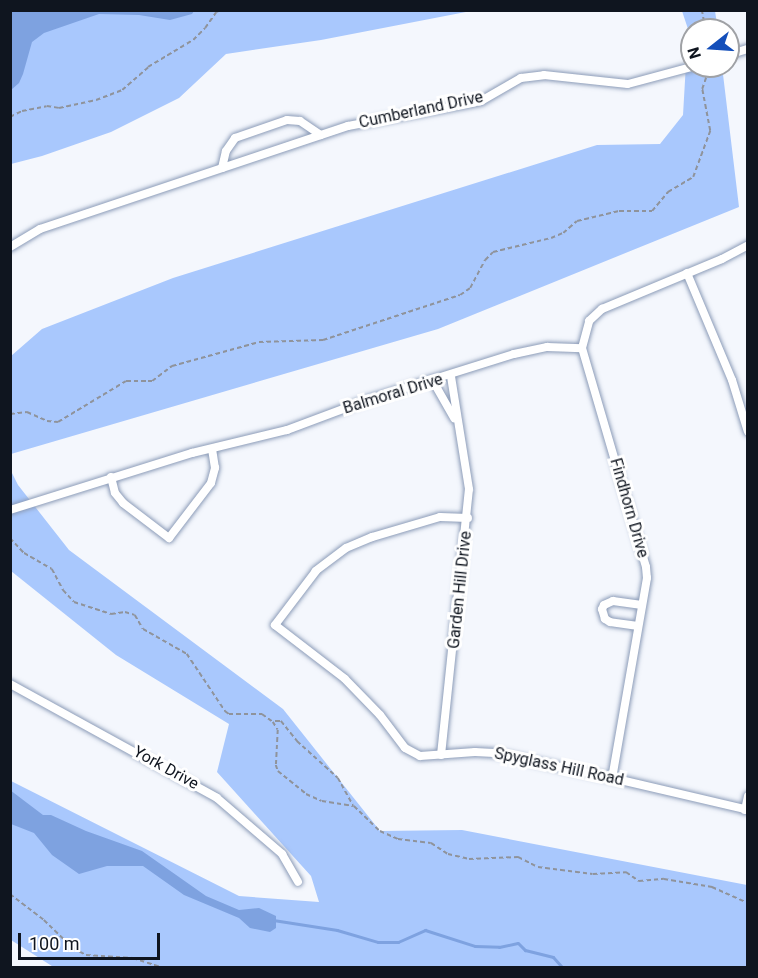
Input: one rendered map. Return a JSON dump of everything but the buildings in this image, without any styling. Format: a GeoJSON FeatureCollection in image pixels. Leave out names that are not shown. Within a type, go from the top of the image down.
{"type":"FeatureCollection","features":[{"type":"Feature","properties":{"kind":"street","name":"Cumberland Drive"},"geometry":{"type":"LineString","coordinates":[[10,247],[40,229],[348,126],[481,101],[509,83],[533,75],[628,84],[680,70]]}},
{"type":"Feature","properties":{"kind":"street"},"geometry":{"type":"LineString","coordinates":[[222,168],[226,152],[235,138],[287,120],[300,121],[321,135]]}},
{"type":"Feature","properties":{"kind":"street"},"geometry":{"type":"LineString","coordinates":[[582,348],[589,321],[602,309],[723,259],[747,245]]}},
{"type":"Feature","properties":{"kind":"street"},"geometry":{"type":"LineString","coordinates":[[687,273],[732,380],[747,432]]}},
{"type":"Feature","properties":{"kind":"street","name":"Balmoral Drive"},"geometry":{"type":"LineString","coordinates":[[10,510],[111,477],[277,433],[364,401],[531,350],[547,347],[582,348]]}},
{"type":"Feature","properties":{"kind":"street","name":"Findhorn Drive"},"geometry":{"type":"LineString","coordinates":[[582,348],[644,554],[647,578],[612,778]]}},
{"type":"Feature","properties":{"kind":"street","name":"Garden Hill Drive"},"geometry":{"type":"LineString","coordinates":[[441,755],[470,489],[451,376]]}},
{"type":"Feature","properties":{"kind":"street","name":"Garden Hill Drive"},"geometry":{"type":"LineString","coordinates":[[433,381],[458,424]]}},
{"type":"Feature","properties":{"kind":"street"},"geometry":{"type":"LineString","coordinates":[[111,477],[115,493],[123,503],[169,538],[211,483],[215,468],[212,449]]}},
{"type":"Feature","properties":{"kind":"street","name":"Spyglass Hill Road"},"geometry":{"type":"LineString","coordinates":[[468,518],[440,517],[372,537],[346,548],[316,571],[275,625],[345,679],[380,715],[405,748],[420,756],[483,752],[612,778],[746,810]]}},
{"type":"Feature","properties":{"kind":"street"},"geometry":{"type":"LineString","coordinates":[[638,626],[610,622],[605,619],[602,609],[613,601],[642,605]]}},
{"type":"Feature","properties":{"kind":"street","name":"York Drive"},"geometry":{"type":"LineString","coordinates":[[10,684],[217,798],[282,854],[298,882]]}},
{"type":"Feature","properties":{"kind":"street"},"geometry":{"type":"LineString","coordinates":[[746,810],[747,796]]}},
{"type":"Feature","properties":{"kind":"path"},"geometry":{"type":"LineString","coordinates":[[10,117],[22,111],[47,106],[59,108],[96,100],[122,90],[148,67],[193,39],[205,28],[216,12],[221,10]]}},
{"type":"Feature","properties":{"kind":"path"},"geometry":{"type":"LineString","coordinates":[[10,414],[27,411],[47,421],[58,422],[126,381],[152,381],[172,366],[259,342],[323,340],[460,295],[470,288],[485,260],[493,252],[551,238],[577,221],[620,211],[652,211],[668,192],[693,177],[710,131],[702,89],[706,78]]}},
{"type":"Feature","properties":{"kind":"path"},"geometry":{"type":"LineString","coordinates":[[10,538],[24,553],[52,569],[63,590],[74,602],[111,615],[125,612],[135,615],[143,629],[187,654],[225,711],[230,714],[262,714],[273,722],[278,730],[276,765],[279,771],[306,794],[322,801],[354,806]]}},
{"type":"Feature","properties":{"kind":"path"},"geometry":{"type":"LineString","coordinates":[[273,722],[281,721],[297,741],[338,778],[354,806],[380,831],[398,840],[431,843],[448,854],[469,860],[518,857],[538,867],[594,874],[626,872],[639,881],[664,879],[712,887],[747,903]]}},
{"type":"Feature","properties":{"kind":"path"},"geometry":{"type":"LineString","coordinates":[[10,894],[44,920],[73,948],[86,955],[133,958],[164,968]]}},
{"type":"Feature","properties":{"kind":"shaded area"},"geometry":{"type":"Polygon","coordinates":[[[11,10],[194,11],[192,14],[170,20],[139,15],[99,14],[44,33],[32,42],[23,74],[19,83],[11,90],[11,10]]]}},
{"type":"Feature","properties":{"kind":"shaded area"},"geometry":{"type":"Polygon","coordinates":[[[10,11],[471,11],[321,40],[226,54],[179,98],[111,132],[42,156],[11,164],[10,11]]]}},
{"type":"Feature","properties":{"kind":"shaded area"},"geometry":{"type":"Polygon","coordinates":[[[682,11],[715,11],[716,18],[684,18],[682,11]]]}},
{"type":"Feature","properties":{"kind":"shaded area"},"geometry":{"type":"Polygon","coordinates":[[[685,78],[723,78],[739,207],[438,329],[11,454],[11,356],[42,329],[173,278],[597,145],[660,144],[683,115],[685,78]]]}},
{"type":"Feature","properties":{"kind":"shaded area"},"geometry":{"type":"Polygon","coordinates":[[[11,471],[18,485],[69,550],[283,709],[380,831],[462,830],[747,885],[747,967],[55,968],[11,940],[11,781],[239,896],[319,902],[311,876],[217,772],[229,724],[116,655],[11,571],[11,471]]]}},
{"type":"Feature","properties":{"kind":"shaded area"},"geometry":{"type":"Polygon","coordinates":[[[10,790],[43,815],[51,815],[86,831],[142,851],[206,896],[239,910],[259,908],[276,916],[276,928],[270,932],[250,928],[239,918],[184,895],[143,866],[107,866],[79,874],[52,855],[34,833],[11,824],[10,790]]]}},
{"type":"Feature","properties":{"kind":"waterway"},"geometry":{"type":"LineString","coordinates":[[273,920],[337,930],[378,942],[398,942],[425,930],[475,946],[499,947],[518,943],[525,950],[553,957],[563,968]]}}]}
